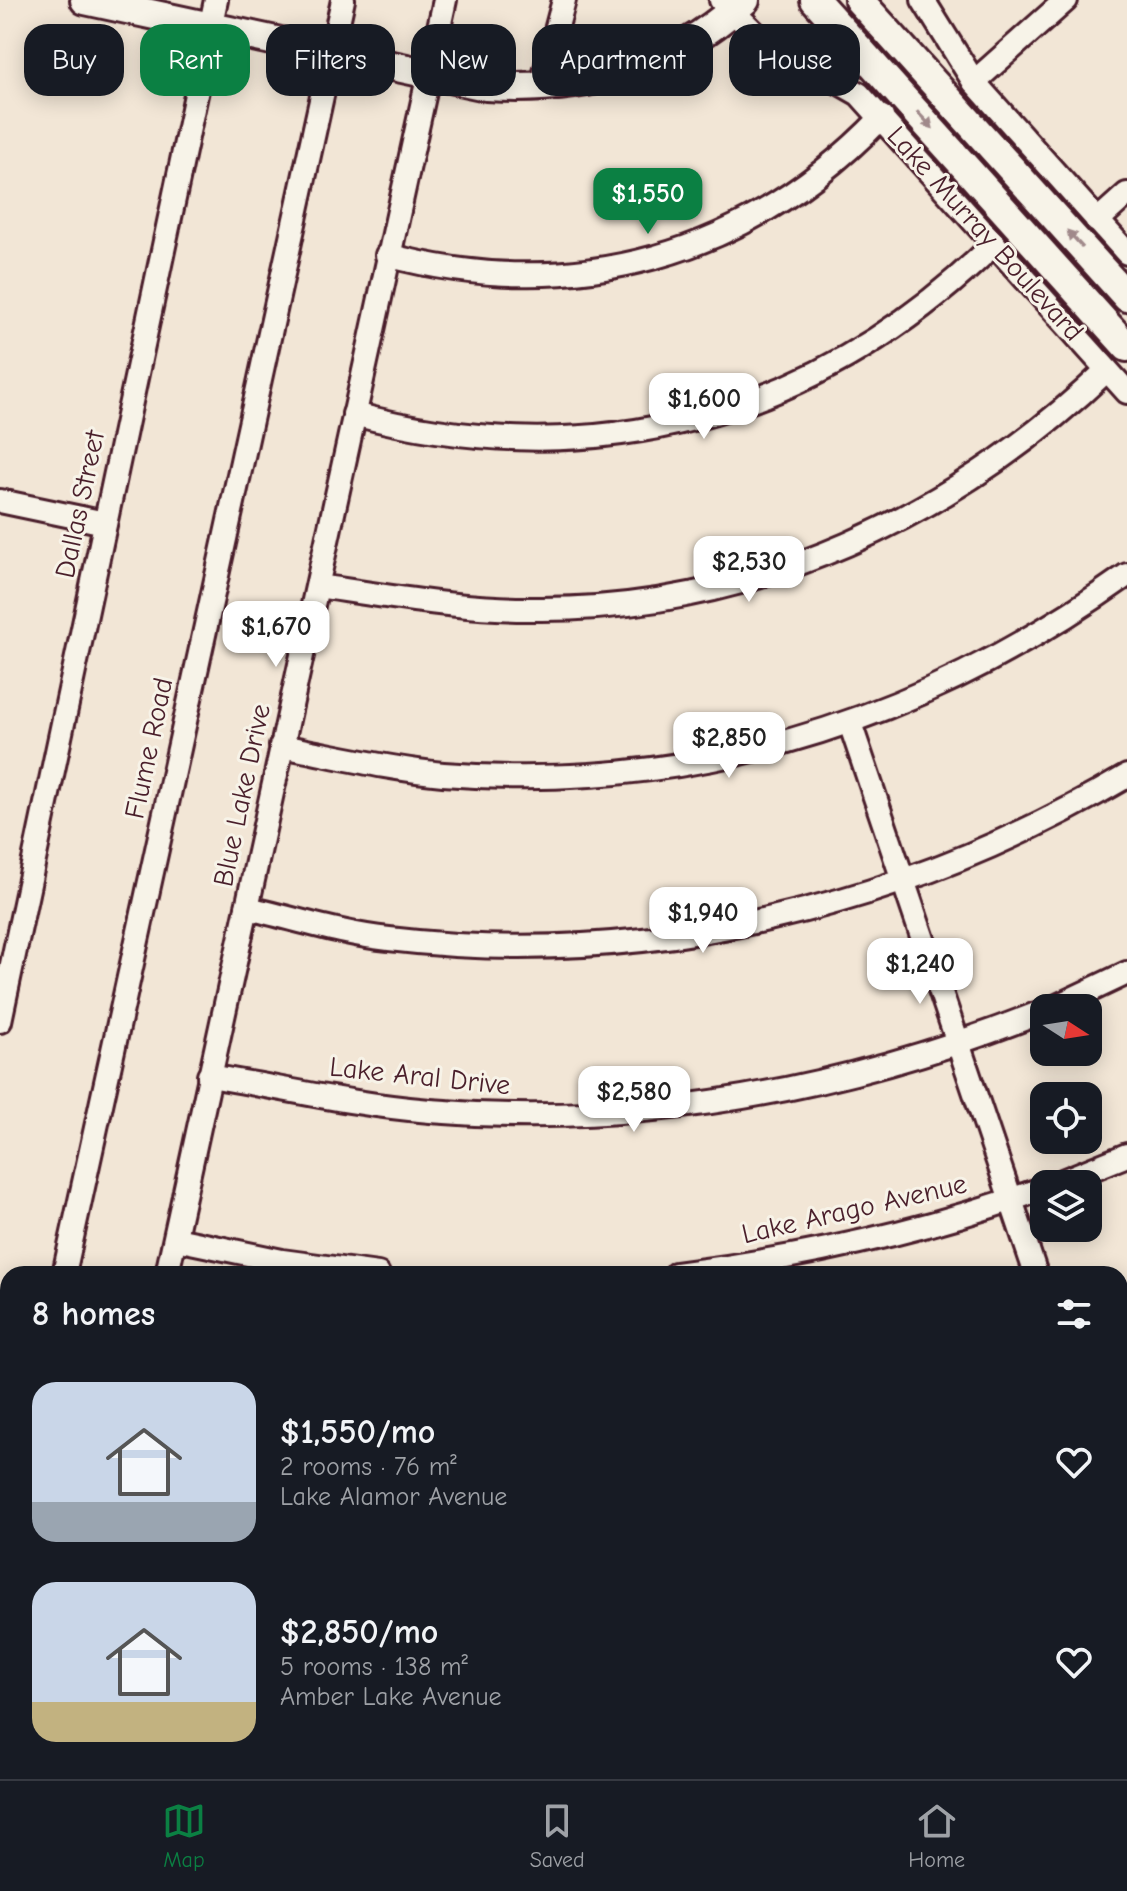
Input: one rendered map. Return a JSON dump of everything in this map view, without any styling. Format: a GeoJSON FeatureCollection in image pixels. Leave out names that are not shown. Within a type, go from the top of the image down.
{"type":"FeatureCollection","features":[{"type":"Feature","properties":{"kind":"main road"},"geometry":{"type":"LineString","coordinates":[[85,0],[213,13],[266,31]]}},
{"type":"Feature","properties":{"kind":"main road","name":"Lake Murray Boulevard"},"geometry":{"type":"LineString","coordinates":[[815,0],[1127,347]]}},
{"type":"Feature","properties":{"kind":"main road"},"geometry":{"type":"LineString","coordinates":[[859,0],[1127,297]]}},
{"type":"Feature","properties":{"kind":"main road"},"geometry":{"type":"LineString","coordinates":[[710,24],[732,4]]}},
{"type":"Feature","properties":{"kind":"street","name":"Flume Road"},"geometry":{"type":"LineString","coordinates":[[338,24],[343,0]]}},
{"type":"Feature","properties":{"kind":"street","name":"Blue Lake Drive"},"geometry":{"type":"LineString","coordinates":[[440,24],[445,0]]}},
{"type":"Feature","properties":{"kind":"street"},"geometry":{"type":"LineString","coordinates":[[558,24],[564,0]]}},
{"type":"Feature","properties":{"kind":"street"},"geometry":{"type":"LineString","coordinates":[[923,0],[974,82],[1127,253]]}},
{"type":"Feature","properties":{"kind":"street"},"geometry":{"type":"LineString","coordinates":[[974,82],[1066,0]]}},
{"type":"Feature","properties":{"kind":"street","name":"Lake Murray Boulevard"},"geometry":{"type":"LineString","coordinates":[[732,4],[767,42],[859,94],[1127,392]]}},
{"type":"Feature","properties":{"kind":"street","name":"Dallas Street"},"geometry":{"type":"LineString","coordinates":[[0,1021],[11,916],[105,523],[213,13]]}},
{"type":"Feature","properties":{"kind":"street","name":"Flume Road"},"geometry":{"type":"LineString","coordinates":[[66,1266],[322,96]]}},
{"type":"Feature","properties":{"kind":"street","name":"Blue Lake Drive"},"geometry":{"type":"LineString","coordinates":[[169,1266],[424,96]]}},
{"type":"Feature","properties":{"kind":"street"},"geometry":{"type":"LineString","coordinates":[[387,255],[448,269],[512,275],[575,273],[638,263],[699,244],[757,217],[819,176],[882,117]]}},
{"type":"Feature","properties":{"kind":"street"},"geometry":{"type":"LineString","coordinates":[[1097,221],[1127,194]]}},
{"type":"Feature","properties":{"kind":"street"},"geometry":{"type":"LineString","coordinates":[[354,414],[470,437],[549,441],[628,434],[705,417],[777,393],[856,353],[939,295],[994,244]]}},
{"type":"Feature","properties":{"kind":"street"},"geometry":{"type":"LineString","coordinates":[[318,586],[458,606],[543,610],[643,602],[755,578],[834,552],[945,497],[1035,434],[1107,370]]}},
{"type":"Feature","properties":{"kind":"street"},"geometry":{"type":"LineString","coordinates":[[0,501],[105,523]]}},
{"type":"Feature","properties":{"kind":"street"},"geometry":{"type":"LineString","coordinates":[[281,746],[438,773],[575,776],[711,760],[850,723],[922,695],[998,659],[1052,627],[1127,575]]}},
{"type":"Feature","properties":{"kind":"street"},"geometry":{"type":"LineString","coordinates":[[850,723],[1033,1266]]}},
{"type":"Feature","properties":{"kind":"street"},"geometry":{"type":"LineString","coordinates":[[247,908],[408,942],[499,947],[592,944],[757,922],[904,882],[1007,840],[1127,776]]}},
{"type":"Feature","properties":{"kind":"street"},"geometry":{"type":"LineString","coordinates":[[1083,994],[1127,973]]}},
{"type":"Feature","properties":{"kind":"street","name":"Lake Aral Drive"},"geometry":{"type":"LineString","coordinates":[[209,1076],[376,1106],[430,1111],[590,1114],[696,1105],[802,1088],[874,1071],[957,1045],[1030,1016]]}},
{"type":"Feature","properties":{"kind":"street"},"geometry":{"type":"LineString","coordinates":[[1090,1170],[1127,1155]]}},
{"type":"Feature","properties":{"kind":"street","name":"Lake Arago Avenue"},"geometry":{"type":"LineString","coordinates":[[726,1266],[844,1247],[1030,1193]]}},
{"type":"Feature","properties":{"kind":"street"},"geometry":{"type":"LineString","coordinates":[[176,1239],[319,1266]]}}]}
